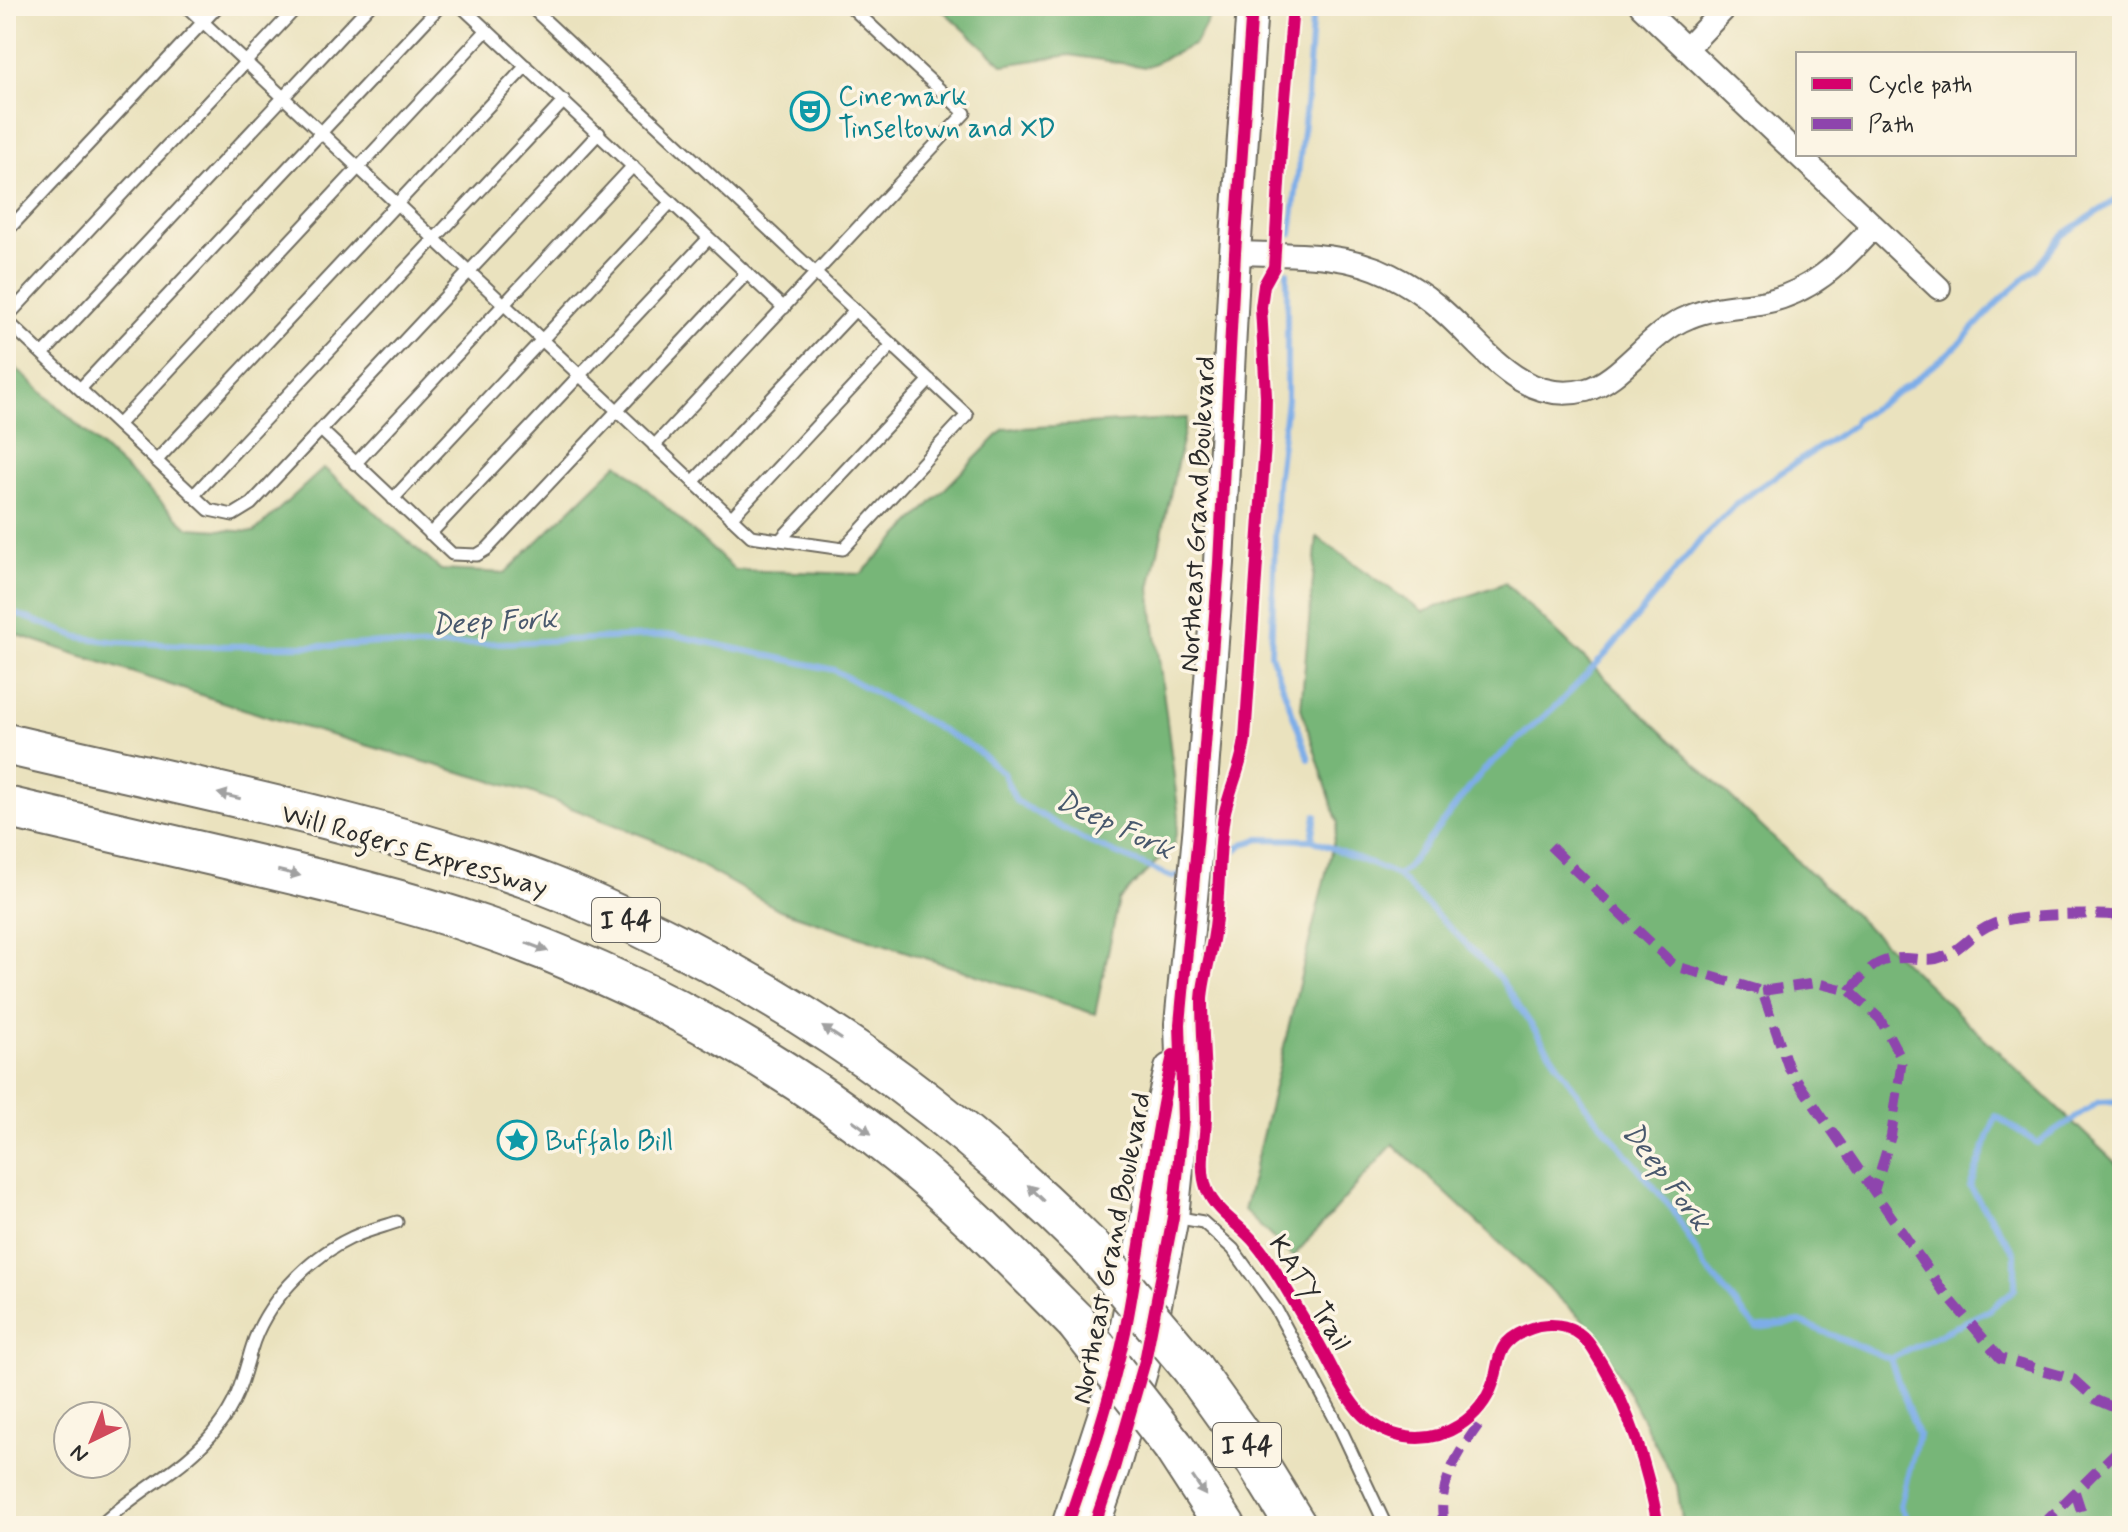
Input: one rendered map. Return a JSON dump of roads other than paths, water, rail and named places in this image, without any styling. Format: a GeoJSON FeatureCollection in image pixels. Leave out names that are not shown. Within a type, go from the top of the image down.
{"type":"FeatureCollection","features":[{"type":"Feature","properties":{"kind":"highway"},"geometry":{"type":"LineString","coordinates":[[6,732],[77,761]]}},
{"type":"Feature","properties":{"kind":"highway","name":"Will Rogers Expressway"},"geometry":{"type":"LineString","coordinates":[[6,744],[365,829],[457,855],[580,899],[655,933],[793,1008],[864,1054],[938,1109],[1030,1187],[1091,1248],[1192,1368],[1240,1435],[1296,1526]]}},
{"type":"Feature","properties":{"kind":"highway","name":"Will Rogers Expressway"},"geometry":{"type":"LineString","coordinates":[[6,807],[332,883],[484,928],[561,956],[695,1021],[758,1056],[829,1102],[899,1154],[974,1221],[1076,1322],[1173,1446],[1225,1526]]}},
{"type":"Feature","properties":{"kind":"highway"},"geometry":{"type":"LineString","coordinates":[[6,826],[158,843]]}},
{"type":"Feature","properties":{"kind":"street","name":"Northeast Grand Boulevard"},"geometry":{"type":"LineString","coordinates":[[1094,1526],[1145,1361],[1160,1214],[1159,1117],[1180,1024],[1199,824],[1219,563],[1252,6]]}},
{"type":"Feature","properties":{"kind":"street"},"geometry":{"type":"LineString","coordinates":[[1641,6],[1796,154]]}},
{"type":"Feature","properties":{"kind":"street"},"geometry":{"type":"LineString","coordinates":[[1686,49],[1727,6]]}},
{"type":"Feature","properties":{"kind":"street"},"geometry":{"type":"LineString","coordinates":[[1798,156],[1939,288]]}},
{"type":"Feature","properties":{"kind":"street"},"geometry":{"type":"LineString","coordinates":[[1235,253],[1328,257],[1387,274],[1437,305],[1497,362],[1526,384],[1555,392],[1573,392],[1588,389],[1612,377],[1661,332],[1688,317],[1716,309],[1776,300],[1812,285],[1829,273],[1873,227]]}},
{"type":"Feature","properties":{"kind":"street","name":"Northeast Grand Boulevard"},"geometry":{"type":"LineString","coordinates":[[1067,1526],[1105,1410],[1160,1214]]}},
{"type":"Feature","properties":{"kind":"lane"},"geometry":{"type":"LineString","coordinates":[[186,6],[751,536],[843,549],[967,415],[530,6]]}},
{"type":"Feature","properties":{"kind":"lane"},"geometry":{"type":"LineString","coordinates":[[6,232],[218,6]]}},
{"type":"Feature","properties":{"kind":"lane"},"geometry":{"type":"LineString","coordinates":[[298,6],[6,319],[209,510],[233,515],[243,510],[599,133]]}},
{"type":"Feature","properties":{"kind":"lane"},"geometry":{"type":"LineString","coordinates":[[43,354],[369,6]]}},
{"type":"Feature","properties":{"kind":"lane"},"geometry":{"type":"LineString","coordinates":[[80,389],[440,6]]}},
{"type":"Feature","properties":{"kind":"lane"},"geometry":{"type":"LineString","coordinates":[[461,6],[784,308]]}},
{"type":"Feature","properties":{"kind":"lane"},"geometry":{"type":"LineString","coordinates":[[654,446],[965,113],[850,6]]}},
{"type":"Feature","properties":{"kind":"lane"},"geometry":{"type":"LineString","coordinates":[[118,425],[487,30]]}},
{"type":"Feature","properties":{"kind":"lane"},"geometry":{"type":"LineString","coordinates":[[156,461],[526,66]]}},
{"type":"Feature","properties":{"kind":"lane"},"geometry":{"type":"LineString","coordinates":[[193,496],[564,101]]}},
{"type":"Feature","properties":{"kind":"lane"},"geometry":{"type":"LineString","coordinates":[[355,464],[633,166]]}},
{"type":"Feature","properties":{"kind":"lane"},"geometry":{"type":"LineString","coordinates":[[393,499],[671,202]]}},
{"type":"Feature","properties":{"kind":"lane"},"geometry":{"type":"LineString","coordinates":[[430,534],[709,238]]}},
{"type":"Feature","properties":{"kind":"lane"},"geometry":{"type":"LineString","coordinates":[[321,430],[452,554],[477,555],[487,549],[747,273]]}},
{"type":"Feature","properties":{"kind":"lane"},"geometry":{"type":"LineString","coordinates":[[693,482],[855,310]]}},
{"type":"Feature","properties":{"kind":"lane"},"geometry":{"type":"LineString","coordinates":[[731,518],[892,345]]}},
{"type":"Feature","properties":{"kind":"lane"},"geometry":{"type":"LineString","coordinates":[[780,540],[930,380]]}},
{"type":"Feature","properties":{"kind":"lane"},"geometry":{"type":"LineString","coordinates":[[1160,1214],[1203,1222],[1233,1249],[1276,1309],[1341,1430],[1386,1526]]}},
{"type":"Feature","properties":{"kind":"lane"},"geometry":{"type":"LineString","coordinates":[[100,1526],[177,1467],[215,1430],[230,1409],[246,1374],[251,1348],[278,1299],[293,1281],[313,1261],[352,1238],[397,1222]]}},
{"type":"Feature","properties":{"kind":"waterway"},"geometry":{"type":"LineString","coordinates":[[1291,234],[1307,97],[1313,6]]}},
{"type":"Feature","properties":{"kind":"waterway"},"geometry":{"type":"LineString","coordinates":[[1397,875],[1405,870],[1482,772],[1559,703],[1607,653],[1703,537],[1732,508],[1910,384],[1956,347],[1997,303],[2036,268],[2062,235],[2122,196]]}},
{"type":"Feature","properties":{"kind":"waterway"},"geometry":{"type":"LineString","coordinates":[[1287,272],[1287,399],[1277,484],[1271,654],[1309,759]]}},
{"type":"Feature","properties":{"kind":"waterway","name":"Deep Fork"},"geometry":{"type":"LineString","coordinates":[[6,610],[79,637],[117,642],[202,646],[381,643],[413,647],[674,635],[834,670],[974,748],[1003,773],[1016,801],[1082,839],[1172,877],[1183,874]]}},
{"type":"Feature","properties":{"kind":"waterway"},"geometry":{"type":"LineString","coordinates":[[1312,840],[1316,815]]}},
{"type":"Feature","properties":{"kind":"waterway","name":"Deep Fork"},"geometry":{"type":"LineString","coordinates":[[1206,867],[1221,863],[1243,844],[1260,839],[1312,840],[1397,875],[1499,977],[1584,1103],[1673,1210],[1706,1268],[1756,1328],[1800,1322],[1890,1359]]}},
{"type":"Feature","properties":{"kind":"waterway"},"geometry":{"type":"LineString","coordinates":[[1890,1359],[1989,1310],[2015,1289],[2015,1253],[1970,1187],[1996,1116],[2037,1143],[2099,1102],[2122,1101]]}},
{"type":"Feature","properties":{"kind":"waterway","name":"Deep Fork"},"geometry":{"type":"LineString","coordinates":[[1890,1359],[1918,1435],[1900,1506],[1911,1526]]}},
{"type":"Feature","properties":{"kind":"place","name":"Cinemark Tinseltown and XD"},"geometry":{"type":"Point","coordinates":[810,111]}},
{"type":"Feature","properties":{"kind":"place","name":"Buffalo Bill"},"geometry":{"type":"Point","coordinates":[517,1140]}}]}
